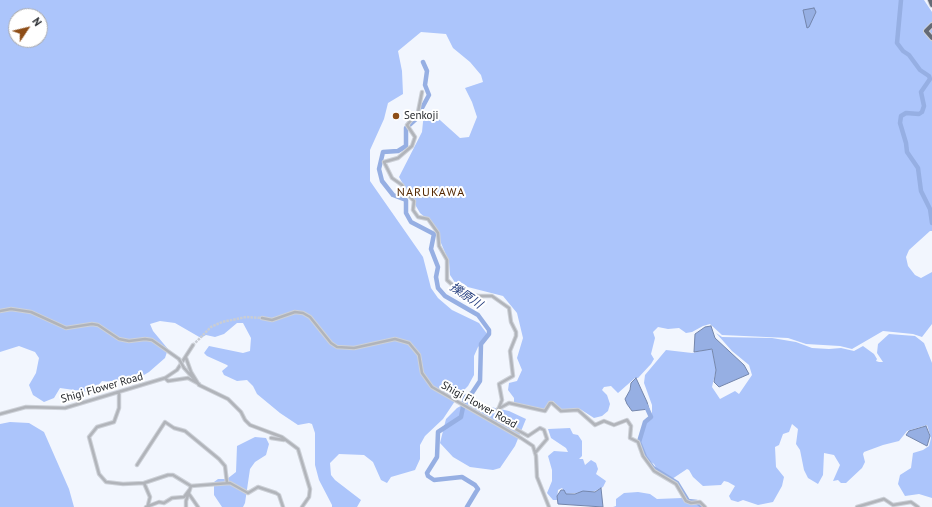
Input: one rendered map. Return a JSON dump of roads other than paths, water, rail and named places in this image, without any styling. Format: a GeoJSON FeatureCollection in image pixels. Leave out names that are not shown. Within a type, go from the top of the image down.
{"type":"FeatureCollection","features":[{"type":"Feature","properties":{"kind":"highway"},"geometry":{"type":"LineString","coordinates":[[930,0],[932,5]]}},
{"type":"Feature","properties":{"kind":"highway"},"geometry":{"type":"LineString","coordinates":[[932,26],[926,31],[932,38]]}},
{"type":"Feature","properties":{"kind":"street"},"geometry":{"type":"LineString","coordinates":[[422,92],[418,112],[407,125],[415,137],[412,146],[398,158],[384,162],[392,178],[402,185],[407,194],[414,201],[412,210],[418,217],[428,219],[438,233],[439,246],[447,260],[447,280],[459,291],[478,296],[492,296],[509,308],[510,322],[516,332],[516,336],[510,351],[513,376],[499,384],[502,400],[498,410],[498,419],[525,435],[530,436],[540,428],[544,430],[547,439],[535,453],[537,477],[549,507]]}},
{"type":"Feature","properties":{"kind":"street"},"geometry":{"type":"LineString","coordinates":[[0,311],[11,309],[32,312],[66,328],[92,324],[98,325],[119,339],[129,341],[145,339],[152,340],[179,359],[184,368],[198,383]]}},
{"type":"Feature","properties":{"kind":"street","name":"Shigi Flower Road"},"geometry":{"type":"LineString","coordinates":[[262,318],[272,320],[295,312],[303,314],[310,317],[331,343],[337,347],[354,348],[395,339],[405,340],[413,346],[419,355],[422,372],[432,387],[528,442],[533,446],[535,453]]}},
{"type":"Feature","properties":{"kind":"street","name":"Shigi Flower Road"},"geometry":{"type":"LineString","coordinates":[[0,414],[26,407],[65,408],[165,378],[177,370],[193,345]]}},
{"type":"Feature","properties":{"kind":"street"},"geometry":{"type":"LineString","coordinates":[[186,358],[191,372],[198,383]]}},
{"type":"Feature","properties":{"kind":"street"},"geometry":{"type":"LineString","coordinates":[[165,378],[168,381],[188,378],[228,399],[241,412],[245,420],[250,425],[287,440],[298,450],[307,476],[309,497],[302,507]]}},
{"type":"Feature","properties":{"kind":"street"},"geometry":{"type":"LineString","coordinates":[[119,392],[119,408],[114,422],[97,427],[91,432],[90,436],[93,454],[99,474],[106,482],[112,484],[144,483],[168,475],[173,475],[190,488],[233,483],[248,493],[258,487],[276,493],[279,495],[281,506]]}},
{"type":"Feature","properties":{"kind":"street"},"geometry":{"type":"LineString","coordinates":[[498,410],[509,403],[545,412],[550,403],[552,403],[560,411],[578,410],[595,425],[604,421],[614,425],[627,420],[632,426],[630,438],[638,442],[643,456],[654,471],[676,484],[686,501],[691,503],[700,502],[705,507]]}},
{"type":"Feature","properties":{"kind":"street"},"geometry":{"type":"LineString","coordinates":[[137,465],[165,422],[174,428],[185,431],[219,459],[225,466],[227,483]]}},
{"type":"Feature","properties":{"kind":"street"},"geometry":{"type":"LineString","coordinates":[[271,438],[287,440]]}},
{"type":"Feature","properties":{"kind":"street"},"geometry":{"type":"LineString","coordinates":[[144,483],[150,496],[147,506],[164,502],[175,497],[184,497],[190,488]]}},
{"type":"Feature","properties":{"kind":"street"},"geometry":{"type":"LineString","coordinates":[[186,507],[186,501],[190,488]]}},
{"type":"Feature","properties":{"kind":"street"},"geometry":{"type":"LineString","coordinates":[[188,494],[198,507]]}},
{"type":"Feature","properties":{"kind":"street"},"geometry":{"type":"LineString","coordinates":[[857,507],[884,499],[893,505],[911,502],[918,507]]}},
{"type":"Feature","properties":{"kind":"waterway"},"geometry":{"type":"LineString","coordinates":[[901,0],[897,43],[903,51],[909,55],[920,70],[929,76],[930,79],[921,92],[924,106],[922,112],[919,114],[906,113],[901,116],[900,123],[907,152],[918,168],[921,191],[930,209],[932,223]]}},
{"type":"Feature","properties":{"kind":"waterway","name":"擽原川"},"geometry":{"type":"LineString","coordinates":[[423,62],[427,71],[425,85],[429,95],[416,119],[406,128],[406,146],[398,151],[383,152],[379,169],[382,181],[393,195],[406,200],[406,213],[411,222],[434,234],[431,249],[438,267],[436,277],[438,288],[445,296],[478,315],[489,330],[489,334],[481,344],[480,381],[472,393],[465,397],[461,417],[438,432],[437,457],[427,473],[428,476],[434,480],[462,477],[475,485],[478,489],[467,507]]}},
{"type":"Feature","properties":{"kind":"waterway"},"geometry":{"type":"LineString","coordinates":[[646,406],[651,417],[645,422],[639,442],[645,457],[653,468],[677,483],[688,501],[697,502],[703,507]]}},
{"type":"Feature","properties":{"kind":"tunnel"},"geometry":{"type":"LineString","coordinates":[[193,345],[211,327],[222,322],[246,317],[262,318]]}},
{"type":"Feature","properties":{"kind":"place","name":"Senkoji"},"geometry":{"type":"Point","coordinates":[396,116]}},
{"type":"Feature","properties":{"kind":"district","name":"NARUKAWA"},"geometry":{"type":"Point","coordinates":[431,193]}}]}
